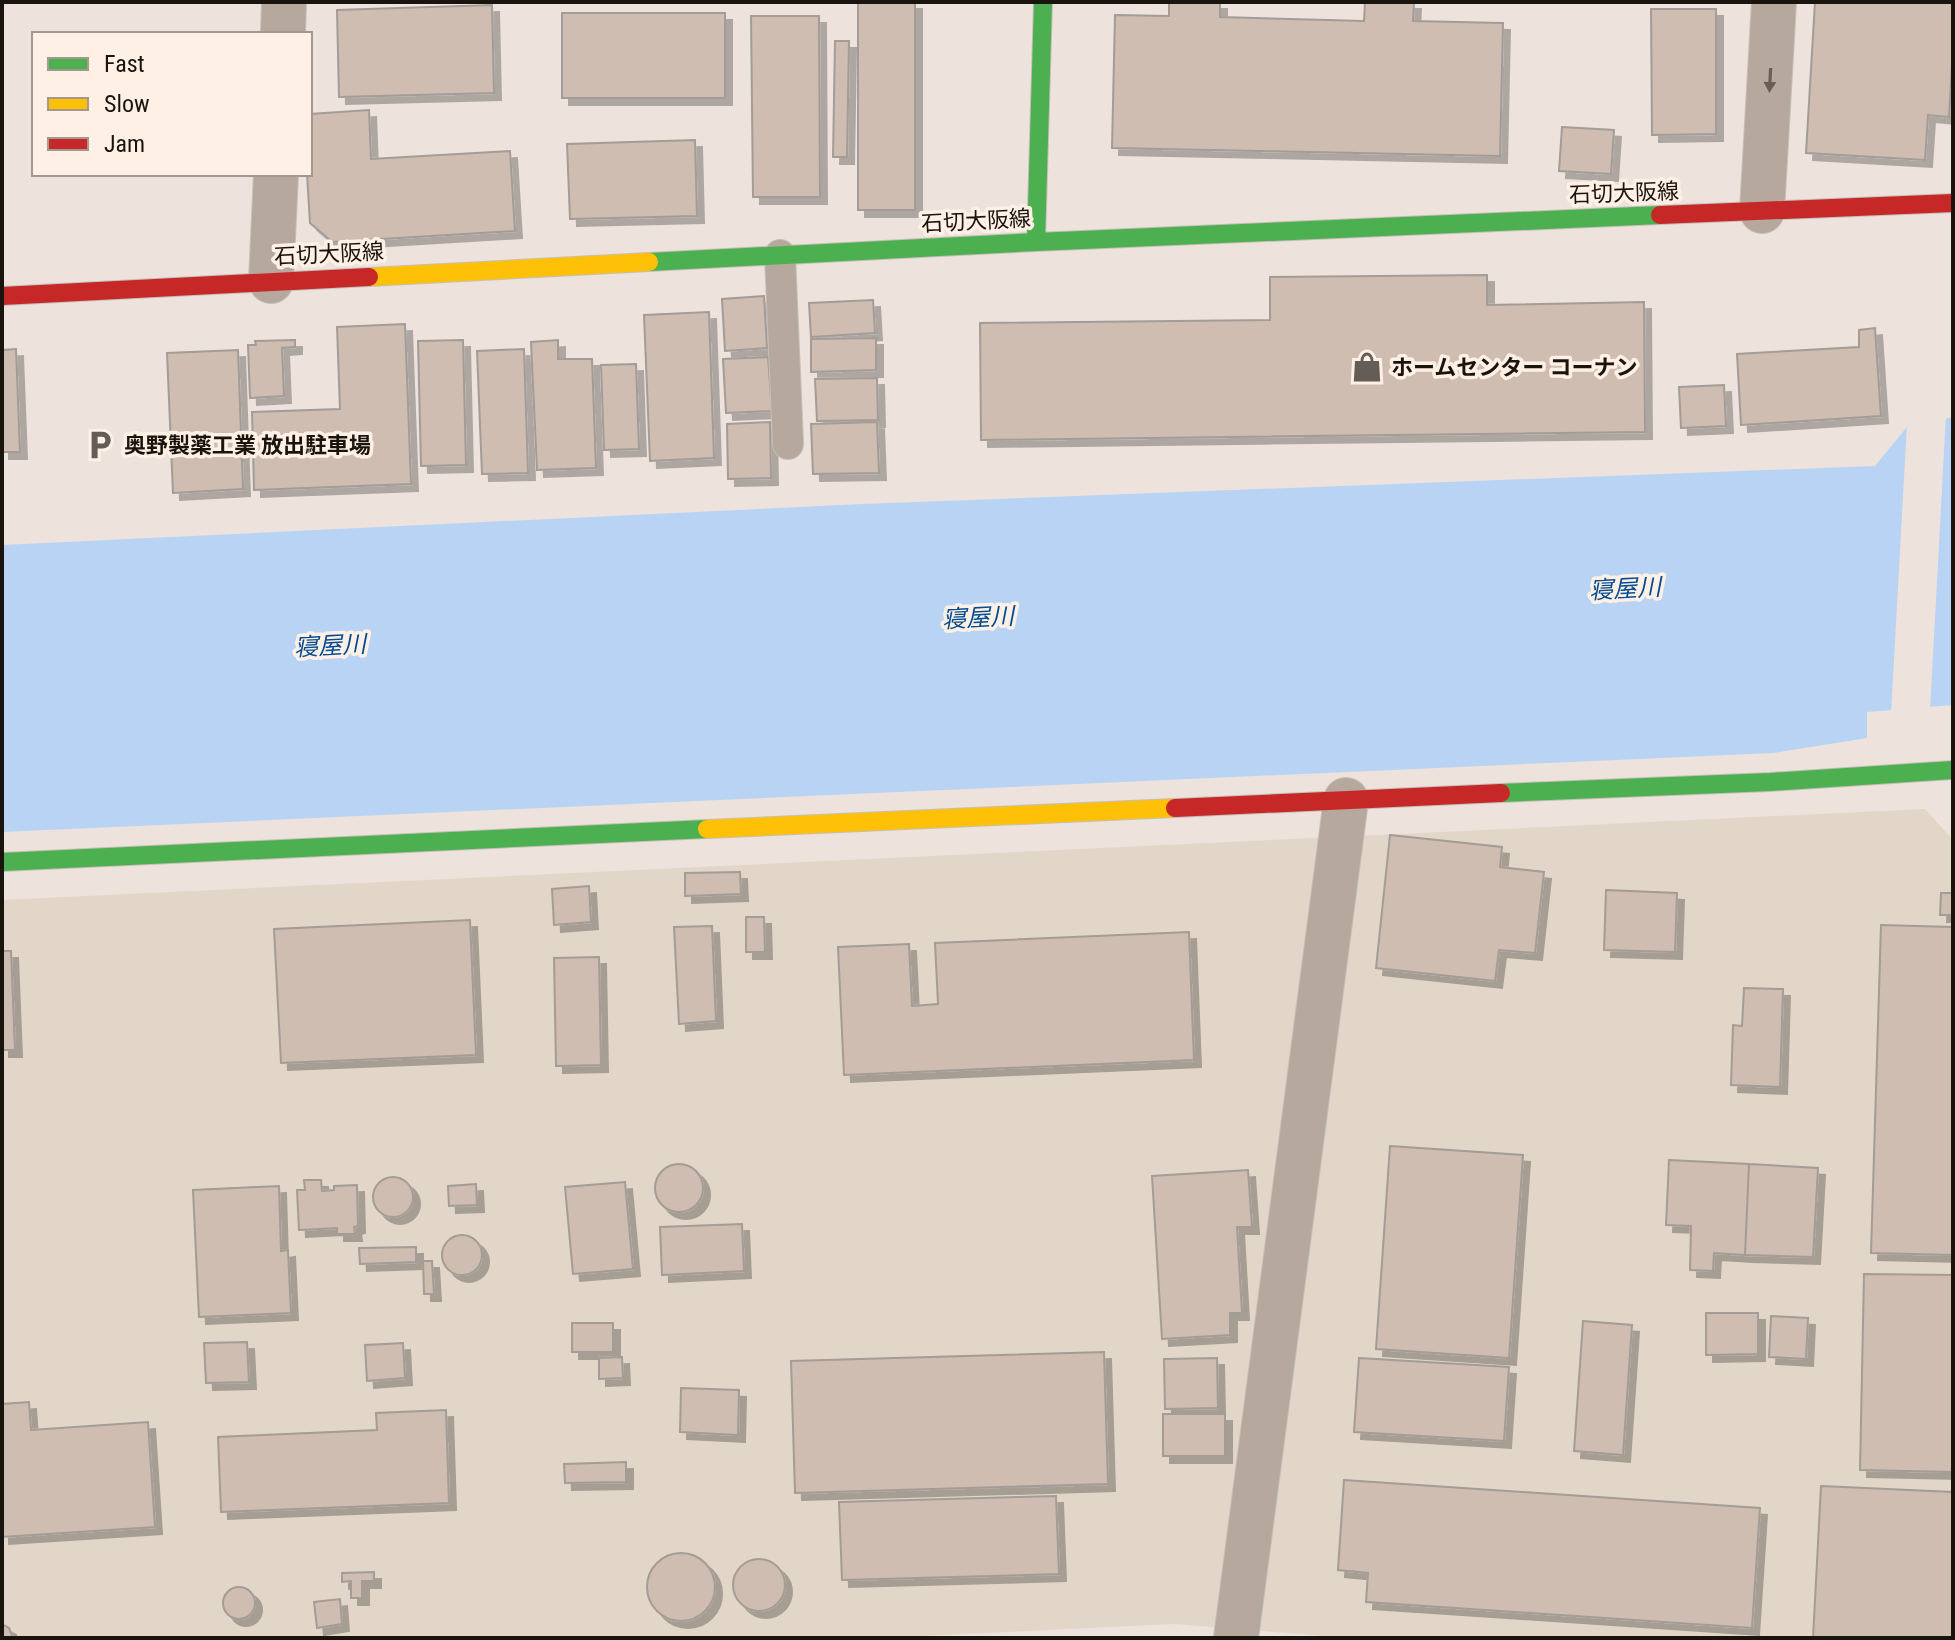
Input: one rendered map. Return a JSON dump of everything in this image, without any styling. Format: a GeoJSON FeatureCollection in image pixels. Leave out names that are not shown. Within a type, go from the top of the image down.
{"type":"FeatureCollection","features":[{"type":"Feature","properties":{"kind":"street"},"geometry":{"type":"LineString","coordinates":[[283,32],[284,2]]}},
{"type":"Feature","properties":{"kind":"street"},"geometry":{"type":"LineString","coordinates":[[1036,242],[1043,2]]}},
{"type":"Feature","properties":{"kind":"street"},"geometry":{"type":"LineString","coordinates":[[1762,211],[1774,2]]}},
{"type":"Feature","properties":{"kind":"street"},"geometry":{"type":"LineString","coordinates":[[271,281],[276,176]]}},
{"type":"Feature","properties":{"kind":"street","name":"石切大阪線"},"geometry":{"type":"LineString","coordinates":[[2,296],[1036,242],[1953,203]]}},
{"type":"Feature","properties":{"kind":"street"},"geometry":{"type":"LineString","coordinates":[[2,862],[1754,783],[1953,770]]}},
{"type":"Feature","properties":{"kind":"street"},"geometry":{"type":"LineString","coordinates":[[1236,1638],[1346,800]]}},
{"type":"Feature","properties":{"kind":"lane"},"geometry":{"type":"LineString","coordinates":[[780,255],[788,444]]}},
{"type":"Feature","properties":{"kind":"shaded area"},"geometry":{"type":"Polygon","coordinates":[[[1925,809],[1953,840],[1953,1638],[1349,1638],[1174,1624],[880,1638],[2,1638],[2,900],[1925,809]]]}},
{"type":"Feature","properties":{"kind":"water","name":"寝屋川"},"geometry":{"type":"Polygon","coordinates":[[[1953,417],[1953,705],[1867,712],[1867,738],[1773,753],[2,832],[2,545],[862,504],[1875,466],[1907,427],[1953,417]]]}},
{"type":"Feature","properties":{"kind":"pier"},"geometry":{"type":"Polygon","coordinates":[[[1946,414],[1930,711],[1891,714],[1907,423],[1946,414]]]}},
{"type":"Feature","properties":{"kind":"building"},"geometry":{"type":"Polygon","coordinates":[[[858,2],[915,2],[915,210],[858,210],[858,2]]]}},
{"type":"Feature","properties":{"kind":"building"},"geometry":{"type":"Polygon","coordinates":[[[1169,2],[1220,2],[1220,17],[1364,21],[1365,2],[1414,2],[1413,21],[1503,23],[1500,156],[1112,148],[1115,15],[1169,16],[1169,2]]]}},
{"type":"Feature","properties":{"kind":"building"},"geometry":{"type":"Polygon","coordinates":[[[1815,2],[1953,2],[1949,117],[1928,115],[1925,160],[1806,153],[1815,2]]]}},
{"type":"Feature","properties":{"kind":"building"},"geometry":{"type":"Polygon","coordinates":[[[492,5],[494,93],[339,97],[337,10],[492,5]]]}},
{"type":"Feature","properties":{"kind":"building"},"geometry":{"type":"Polygon","coordinates":[[[1651,9],[1716,9],[1716,134],[1652,135],[1651,9]]]}},
{"type":"Feature","properties":{"kind":"building"},"geometry":{"type":"Polygon","coordinates":[[[562,13],[725,13],[725,98],[562,98],[562,13]]]}},
{"type":"Feature","properties":{"kind":"building"},"geometry":{"type":"Polygon","coordinates":[[[751,16],[819,16],[820,197],[753,197],[751,16]]]}},
{"type":"Feature","properties":{"kind":"building"},"geometry":{"type":"Polygon","coordinates":[[[835,41],[849,41],[847,157],[833,157],[835,41]]]}},
{"type":"Feature","properties":{"kind":"building"},"geometry":{"type":"Polygon","coordinates":[[[369,110],[371,159],[510,151],[515,231],[332,242],[310,223],[307,176],[312,176],[312,114],[369,110]]]}},
{"type":"Feature","properties":{"kind":"building"},"geometry":{"type":"Polygon","coordinates":[[[1562,127],[1614,130],[1611,174],[1559,171],[1562,127]]]}},
{"type":"Feature","properties":{"kind":"building"},"geometry":{"type":"Polygon","coordinates":[[[695,140],[697,216],[570,219],[567,144],[695,140]]]}},
{"type":"Feature","properties":{"kind":"building"},"geometry":{"type":"Polygon","coordinates":[[[1487,275],[1487,305],[1644,302],[1645,432],[981,440],[980,323],[1270,320],[1270,277],[1487,275]]]}},
{"type":"Feature","properties":{"kind":"building"},"geometry":{"type":"Polygon","coordinates":[[[764,296],[767,348],[725,351],[722,299],[764,296]]]}},
{"type":"Feature","properties":{"kind":"building"},"geometry":{"type":"Polygon","coordinates":[[[873,300],[875,333],[811,337],[809,303],[873,300]]]}},
{"type":"Feature","properties":{"kind":"building"},"geometry":{"type":"Polygon","coordinates":[[[709,312],[714,458],[650,461],[644,315],[709,312]]]}},
{"type":"Feature","properties":{"kind":"building"},"geometry":{"type":"Polygon","coordinates":[[[405,324],[411,484],[254,490],[252,412],[340,409],[337,327],[405,324]]]}},
{"type":"Feature","properties":{"kind":"building"},"geometry":{"type":"Polygon","coordinates":[[[1875,328],[1881,416],[1741,425],[1737,354],[1859,347],[1859,330],[1875,328]]]}},
{"type":"Feature","properties":{"kind":"building"},"geometry":{"type":"Polygon","coordinates":[[[876,338],[876,370],[811,372],[811,339],[876,338]]]}},
{"type":"Feature","properties":{"kind":"building"},"geometry":{"type":"Polygon","coordinates":[[[295,340],[295,347],[282,348],[284,396],[250,398],[248,345],[256,345],[255,341],[295,340]]]}},
{"type":"Feature","properties":{"kind":"building"},"geometry":{"type":"Polygon","coordinates":[[[463,340],[466,465],[421,466],[418,341],[463,340]]]}},
{"type":"Feature","properties":{"kind":"building"},"geometry":{"type":"Polygon","coordinates":[[[558,340],[558,359],[592,359],[596,468],[537,470],[531,342],[558,340]]]}},
{"type":"Feature","properties":{"kind":"building"},"geometry":{"type":"Polygon","coordinates":[[[16,349],[20,452],[2,452],[2,350],[16,349]]]}},
{"type":"Feature","properties":{"kind":"building"},"geometry":{"type":"Polygon","coordinates":[[[524,349],[528,473],[482,474],[477,351],[524,349]]]}},
{"type":"Feature","properties":{"kind":"building"},"geometry":{"type":"Polygon","coordinates":[[[238,350],[243,489],[173,493],[167,353],[238,350]]]}},
{"type":"Feature","properties":{"kind":"building"},"geometry":{"type":"Polygon","coordinates":[[[768,357],[772,411],[726,413],[723,359],[768,357]]]}},
{"type":"Feature","properties":{"kind":"building"},"geometry":{"type":"Polygon","coordinates":[[[636,364],[639,449],[604,450],[601,365],[636,364]]]}},
{"type":"Feature","properties":{"kind":"building"},"geometry":{"type":"Polygon","coordinates":[[[877,378],[878,420],[817,421],[815,379],[877,378]]]}},
{"type":"Feature","properties":{"kind":"building"},"geometry":{"type":"Polygon","coordinates":[[[1724,385],[1726,426],[1681,428],[1679,387],[1724,385]]]}},
{"type":"Feature","properties":{"kind":"building"},"geometry":{"type":"Polygon","coordinates":[[[770,422],[771,478],[728,479],[727,424],[770,422]]]}},
{"type":"Feature","properties":{"kind":"building"},"geometry":{"type":"Polygon","coordinates":[[[877,422],[879,473],[813,474],[811,424],[877,422]]]}},
{"type":"Feature","properties":{"kind":"building"},"geometry":{"type":"Polygon","coordinates":[[[1390,835],[1502,847],[1500,867],[1544,872],[1535,953],[1499,950],[1495,981],[1376,968],[1390,835]]]}},
{"type":"Feature","properties":{"kind":"building"},"geometry":{"type":"Polygon","coordinates":[[[740,872],[741,894],[685,896],[685,873],[740,872]]]}},
{"type":"Feature","properties":{"kind":"building"},"geometry":{"type":"Polygon","coordinates":[[[589,886],[591,922],[554,925],[552,889],[589,886]]]}},
{"type":"Feature","properties":{"kind":"building"},"geometry":{"type":"Polygon","coordinates":[[[1606,890],[1677,893],[1675,952],[1604,950],[1606,890]]]}},
{"type":"Feature","properties":{"kind":"building"},"geometry":{"type":"Polygon","coordinates":[[[1941,893],[1953,893],[1953,915],[1940,915],[1941,893]]]}},
{"type":"Feature","properties":{"kind":"building"},"geometry":{"type":"Polygon","coordinates":[[[746,917],[764,917],[765,952],[746,952],[746,917]]]}},
{"type":"Feature","properties":{"kind":"building"},"geometry":{"type":"Polygon","coordinates":[[[470,920],[476,1055],[281,1063],[274,929],[470,920]]]}},
{"type":"Feature","properties":{"kind":"building"},"geometry":{"type":"Polygon","coordinates":[[[1881,925],[1953,927],[1953,1255],[1871,1253],[1881,925]]]}},
{"type":"Feature","properties":{"kind":"building"},"geometry":{"type":"Polygon","coordinates":[[[712,926],[716,1021],[679,1024],[674,927],[712,926]]]}},
{"type":"Feature","properties":{"kind":"building"},"geometry":{"type":"Polygon","coordinates":[[[1189,932],[1194,1060],[844,1075],[838,947],[909,944],[912,1006],[938,1004],[935,943],[1189,932]]]}},
{"type":"Feature","properties":{"kind":"building"},"geometry":{"type":"Polygon","coordinates":[[[2,951],[11,951],[15,1050],[2,1050],[2,951]]]}},
{"type":"Feature","properties":{"kind":"building"},"geometry":{"type":"Polygon","coordinates":[[[599,957],[601,1065],[556,1066],[554,958],[599,957]]]}},
{"type":"Feature","properties":{"kind":"building"},"geometry":{"type":"Polygon","coordinates":[[[1744,988],[1783,989],[1780,1087],[1731,1085],[1733,1025],[1742,1026],[1744,988]]]}},
{"type":"Feature","properties":{"kind":"building"},"geometry":{"type":"Polygon","coordinates":[[[1390,1146],[1523,1155],[1509,1358],[1376,1349],[1390,1146]]]}},
{"type":"Feature","properties":{"kind":"building"},"geometry":{"type":"Polygon","coordinates":[[[1669,1160],[1749,1164],[1745,1255],[1714,1253],[1713,1271],[1690,1270],[1691,1226],[1666,1225],[1669,1160]]]}},
{"type":"Feature","properties":{"kind":"building"},"geometry":{"type":"Polygon","coordinates":[[[679,1164],[696,1171],[703,1188],[696,1205],[679,1212],[662,1205],[655,1188],[662,1171],[679,1164]]]}},
{"type":"Feature","properties":{"kind":"building"},"geometry":{"type":"Polygon","coordinates":[[[1749,1164],[1818,1168],[1813,1257],[1745,1255],[1749,1164]]]}},
{"type":"Feature","properties":{"kind":"building"},"geometry":{"type":"Polygon","coordinates":[[[1248,1170],[1252,1227],[1237,1227],[1242,1313],[1230,1313],[1230,1335],[1162,1339],[1152,1176],[1248,1170]]]}},
{"type":"Feature","properties":{"kind":"building"},"geometry":{"type":"Polygon","coordinates":[[[393,1177],[407,1183],[413,1197],[407,1211],[393,1217],[379,1211],[373,1197],[379,1183],[393,1177]]]}},
{"type":"Feature","properties":{"kind":"building"},"geometry":{"type":"Polygon","coordinates":[[[304,1180],[321,1180],[322,1191],[334,1190],[334,1186],[357,1185],[358,1226],[354,1227],[355,1234],[337,1234],[337,1228],[299,1230],[297,1190],[305,1190],[304,1180]]]}},
{"type":"Feature","properties":{"kind":"building"},"geometry":{"type":"Polygon","coordinates":[[[625,1182],[633,1269],[573,1274],[565,1187],[625,1182]]]}},
{"type":"Feature","properties":{"kind":"building"},"geometry":{"type":"Polygon","coordinates":[[[476,1184],[477,1205],[449,1206],[448,1186],[476,1184]]]}},
{"type":"Feature","properties":{"kind":"building"},"geometry":{"type":"Polygon","coordinates":[[[279,1186],[281,1251],[288,1250],[291,1313],[199,1317],[193,1190],[279,1186]]]}},
{"type":"Feature","properties":{"kind":"building"},"geometry":{"type":"Polygon","coordinates":[[[742,1224],[744,1271],[662,1275],[660,1227],[742,1224]]]}},
{"type":"Feature","properties":{"kind":"building"},"geometry":{"type":"Polygon","coordinates":[[[462,1235],[476,1241],[482,1255],[476,1269],[462,1275],[448,1269],[442,1255],[448,1241],[462,1235]]]}},
{"type":"Feature","properties":{"kind":"building"},"geometry":{"type":"Polygon","coordinates":[[[416,1247],[416,1262],[360,1264],[359,1248],[416,1247]]]}},
{"type":"Feature","properties":{"kind":"building"},"geometry":{"type":"Polygon","coordinates":[[[423,1261],[432,1261],[434,1294],[424,1294],[423,1261]]]}},
{"type":"Feature","properties":{"kind":"building"},"geometry":{"type":"Polygon","coordinates":[[[1864,1274],[1953,1275],[1953,1472],[1860,1470],[1864,1274]]]}},
{"type":"Feature","properties":{"kind":"building"},"geometry":{"type":"Polygon","coordinates":[[[1706,1313],[1758,1313],[1758,1354],[1706,1355],[1706,1313]]]}},
{"type":"Feature","properties":{"kind":"building"},"geometry":{"type":"Polygon","coordinates":[[[1771,1316],[1808,1318],[1806,1359],[1769,1357],[1771,1316]]]}},
{"type":"Feature","properties":{"kind":"building"},"geometry":{"type":"Polygon","coordinates":[[[1583,1321],[1632,1325],[1623,1455],[1574,1451],[1583,1321]]]}},
{"type":"Feature","properties":{"kind":"building"},"geometry":{"type":"Polygon","coordinates":[[[572,1323],[613,1323],[613,1352],[572,1352],[572,1323]]]}},
{"type":"Feature","properties":{"kind":"building"},"geometry":{"type":"Polygon","coordinates":[[[247,1342],[249,1382],[206,1383],[204,1343],[247,1342]]]}},
{"type":"Feature","properties":{"kind":"building"},"geometry":{"type":"Polygon","coordinates":[[[403,1343],[405,1378],[367,1381],[365,1345],[403,1343]]]}},
{"type":"Feature","properties":{"kind":"building"},"geometry":{"type":"Polygon","coordinates":[[[1104,1352],[1108,1484],[795,1493],[791,1361],[1104,1352]]]}},
{"type":"Feature","properties":{"kind":"building"},"geometry":{"type":"Polygon","coordinates":[[[622,1357],[623,1378],[599,1379],[599,1358],[622,1357]]]}},
{"type":"Feature","properties":{"kind":"building"},"geometry":{"type":"Polygon","coordinates":[[[1217,1358],[1218,1408],[1165,1409],[1164,1359],[1217,1358]]]}},
{"type":"Feature","properties":{"kind":"building"},"geometry":{"type":"Polygon","coordinates":[[[1359,1358],[1509,1367],[1504,1441],[1354,1432],[1359,1358]]]}},
{"type":"Feature","properties":{"kind":"building"},"geometry":{"type":"Polygon","coordinates":[[[681,1388],[739,1390],[738,1435],[680,1432],[681,1388]]]}},
{"type":"Feature","properties":{"kind":"building"},"geometry":{"type":"Polygon","coordinates":[[[29,1402],[31,1430],[148,1422],[155,1527],[2,1537],[2,1404],[29,1402]]]}},
{"type":"Feature","properties":{"kind":"building"},"geometry":{"type":"Polygon","coordinates":[[[446,1410],[449,1503],[221,1512],[218,1437],[377,1430],[376,1413],[446,1410]]]}},
{"type":"Feature","properties":{"kind":"building"},"geometry":{"type":"Polygon","coordinates":[[[1163,1414],[1225,1414],[1225,1456],[1163,1456],[1163,1414]]]}},
{"type":"Feature","properties":{"kind":"building"},"geometry":{"type":"Polygon","coordinates":[[[626,1462],[626,1482],[565,1483],[564,1464],[626,1462]]]}},
{"type":"Feature","properties":{"kind":"building"},"geometry":{"type":"Polygon","coordinates":[[[1344,1480],[1760,1508],[1752,1628],[1366,1602],[1368,1573],[1338,1570],[1344,1480]]]}},
{"type":"Feature","properties":{"kind":"building"},"geometry":{"type":"Polygon","coordinates":[[[1821,1486],[1953,1492],[1953,1638],[1813,1638],[1821,1486]]]}},
{"type":"Feature","properties":{"kind":"building"},"geometry":{"type":"Polygon","coordinates":[[[1056,1496],[1059,1574],[842,1580],[839,1502],[1056,1496]]]}},
{"type":"Feature","properties":{"kind":"building"},"geometry":{"type":"Polygon","coordinates":[[[681,1553],[705,1563],[715,1587],[705,1611],[681,1621],[657,1611],[647,1587],[657,1563],[681,1553]]]}},
{"type":"Feature","properties":{"kind":"building"},"geometry":{"type":"Polygon","coordinates":[[[759,1559],[778,1566],[785,1585],[778,1604],[759,1611],[740,1604],[733,1585],[740,1566],[759,1559]]]}},
{"type":"Feature","properties":{"kind":"building"},"geometry":{"type":"Polygon","coordinates":[[[374,1572],[374,1581],[362,1581],[362,1598],[351,1598],[351,1581],[342,1582],[342,1573],[374,1572]]]}},
{"type":"Feature","properties":{"kind":"building"},"geometry":{"type":"Polygon","coordinates":[[[239,1587],[250,1592],[255,1603],[250,1614],[239,1619],[228,1614],[223,1603],[228,1592],[239,1587]]]}},
{"type":"Feature","properties":{"kind":"building"},"geometry":{"type":"Polygon","coordinates":[[[340,1599],[342,1624],[317,1628],[314,1602],[340,1599]]]}},
{"type":"Feature","properties":{"kind":"building"},"geometry":{"type":"Polygon","coordinates":[[[2,1624],[9,1628],[13,1638],[2,1638],[2,1624]]]}},
{"type":"Feature","properties":{"kind":"traffic: fast"},"geometry":{"type":"LineString","coordinates":[[1036,242],[1043,2]]}},
{"type":"Feature","properties":{"kind":"traffic: fast"},"geometry":{"type":"LineString","coordinates":[[649,262],[1660,215]]}},
{"type":"Feature","properties":{"kind":"traffic: fast"},"geometry":{"type":"LineString","coordinates":[[1501,793],[1770,782],[1953,770]]}},
{"type":"Feature","properties":{"kind":"traffic: fast"},"geometry":{"type":"LineString","coordinates":[[2,862],[707,829]]}},
{"type":"Feature","properties":{"kind":"traffic: slow"},"geometry":{"type":"LineString","coordinates":[[369,277],[649,262]]}},
{"type":"Feature","properties":{"kind":"traffic: slow"},"geometry":{"type":"LineString","coordinates":[[707,829],[1175,808]]}},
{"type":"Feature","properties":{"kind":"traffic: jam"},"geometry":{"type":"LineString","coordinates":[[1660,215],[1953,203]]}},
{"type":"Feature","properties":{"kind":"traffic: jam"},"geometry":{"type":"LineString","coordinates":[[2,296],[369,277]]}},
{"type":"Feature","properties":{"kind":"traffic: jam"},"geometry":{"type":"LineString","coordinates":[[1175,808],[1501,793]]}},
{"type":"Feature","properties":{"kind":"place","name":"ホームセンター コーナン"},"geometry":{"type":"Point","coordinates":[1367,367]}},
{"type":"Feature","properties":{"kind":"place","name":"奥野製薬工業 放出駐車場"},"geometry":{"type":"Point","coordinates":[100,445]}}]}
